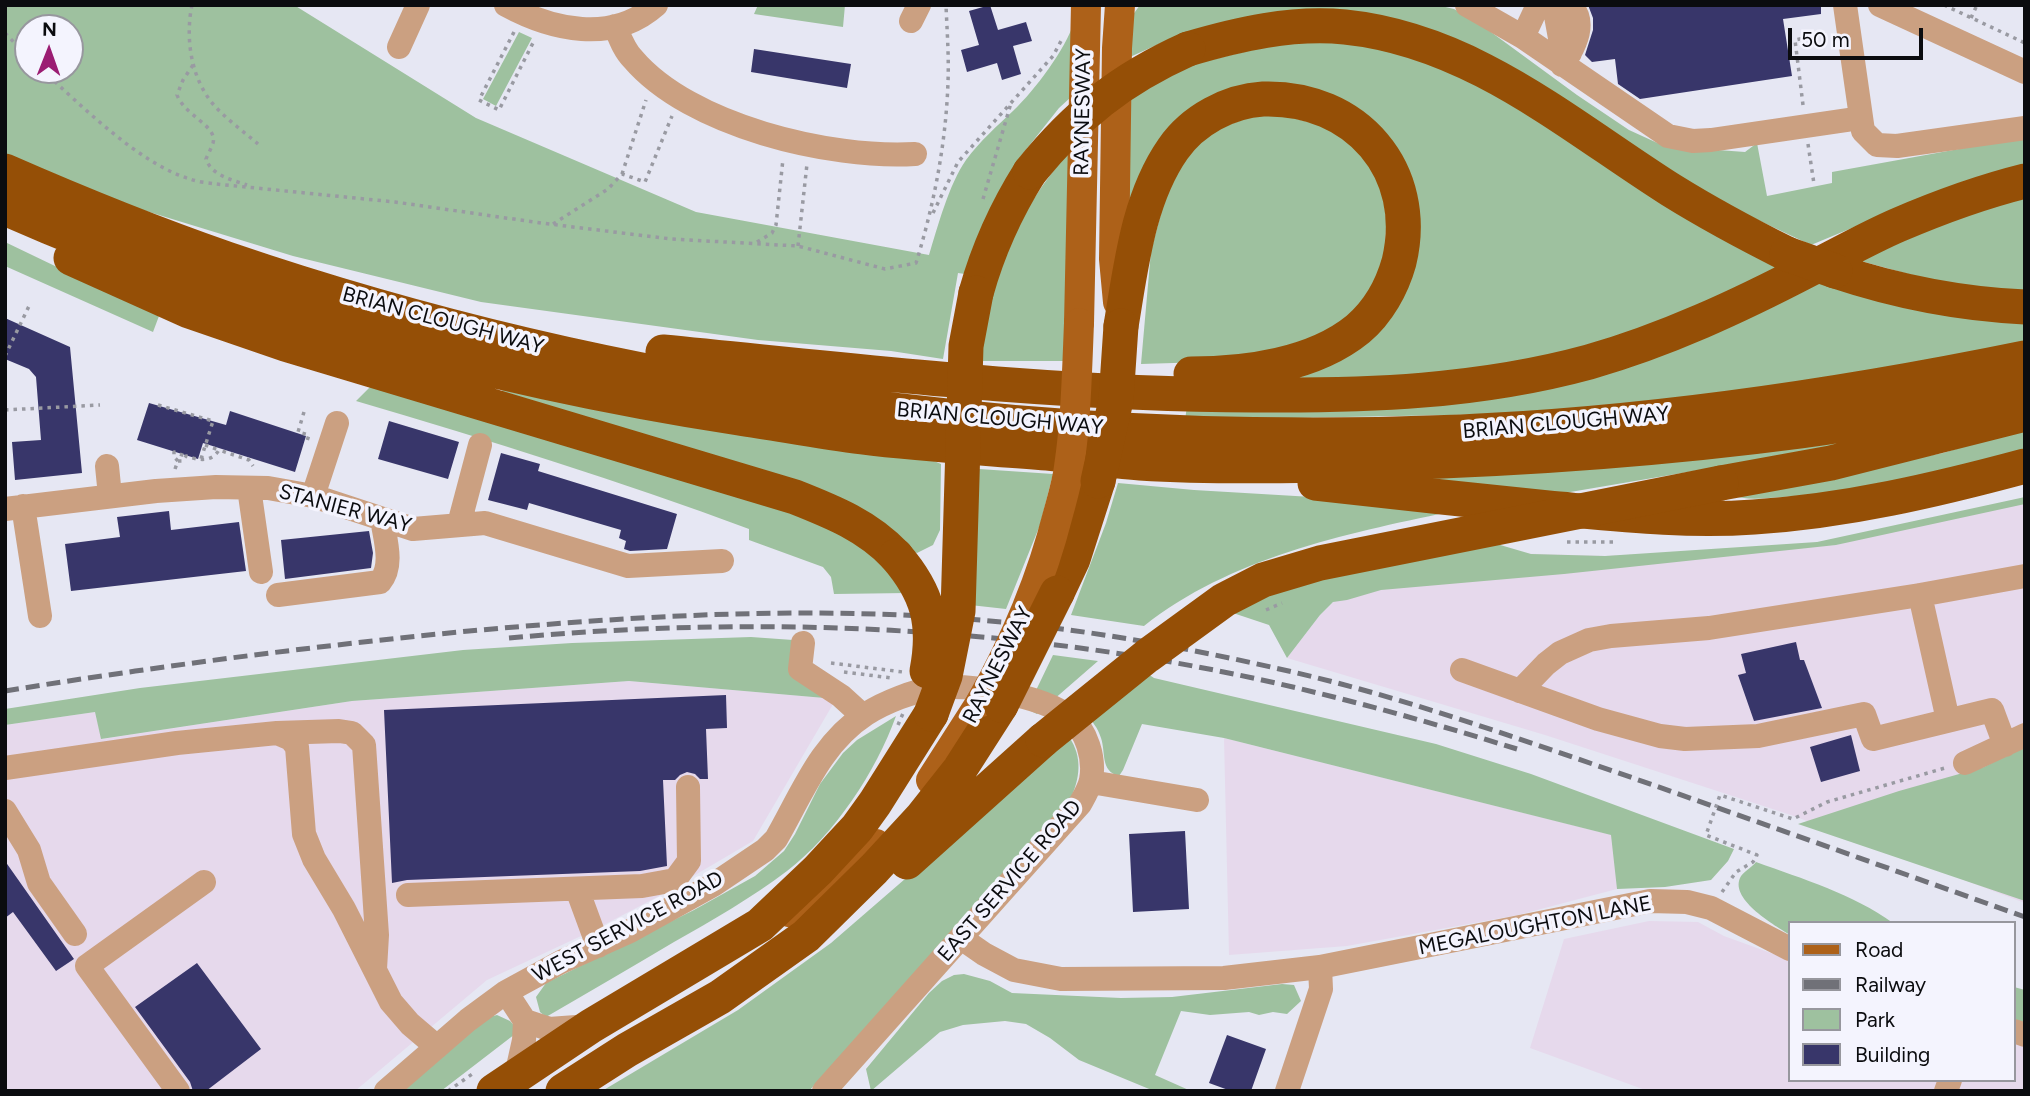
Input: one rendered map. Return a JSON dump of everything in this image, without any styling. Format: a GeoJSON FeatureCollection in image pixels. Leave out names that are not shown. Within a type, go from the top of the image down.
{"type":"FeatureCollection","features":[{"type":"Feature","properties":{"kind":"highway"},"geometry":{"type":"LineString","coordinates":[[760,925],[857,828],[875,803],[915,719],[945,676],[958,611],[966,358],[976,293],[996,233],[1030,172],[1049,149],[1107,94],[1153,65],[1188,49],[1243,33],[1308,26],[1345,27],[1418,43],[1492,74],[1523,91],[1670,189],[1787,254],[1835,271],[1925,296],[1975,304],[2025,307]]}},
{"type":"Feature","properties":{"kind":"highway"},"geometry":{"type":"LineString","coordinates":[[1020,385],[1127,375],[1210,374],[1251,370],[1313,354],[1342,340],[1371,317],[1397,269],[1403,240],[1403,206],[1390,168],[1372,143],[1355,126],[1314,104],[1295,100],[1253,100],[1235,104],[1204,119],[1172,150],[1148,200],[1130,271],[1121,326]]}},
{"type":"Feature","properties":{"kind":"highway","name":"BRIAN CLOUGH WAY"},"geometry":{"type":"LineString","coordinates":[[5,171],[76,202],[227,259],[341,295],[499,339],[689,378],[902,412],[1051,426],[1320,434],[1462,432],[1591,423],[1866,389],[2025,358]]}},
{"type":"Feature","properties":{"kind":"highway"},"geometry":{"type":"LineString","coordinates":[[499,339],[1020,385],[1206,396],[1359,394],[1471,386],[1539,374],[1633,349],[1758,295],[1898,225],[1972,196],[2025,181]]}},
{"type":"Feature","properties":{"kind":"highway","name":"BRIAN CLOUGH WAY"},"geometry":{"type":"LineString","coordinates":[[5,208],[165,273],[288,315],[493,370],[590,392],[660,406],[861,437],[1142,463],[1305,466],[1468,461],[1586,453],[1804,431],[1930,410],[2025,390]]}},
{"type":"Feature","properties":{"kind":"highway"},"geometry":{"type":"LineString","coordinates":[[5,222],[90,269],[189,311],[285,344],[795,497],[855,522],[876,536],[896,556],[919,587],[930,616],[932,640],[915,719]]}},
{"type":"Feature","properties":{"kind":"highway","name":"RAYNESWAY"},"geometry":{"type":"LineString","coordinates":[[564,1091],[627,1050],[720,997],[806,936],[922,817],[960,769],[992,699],[1051,607],[1073,559],[1088,515],[1116,400],[1121,326]]}},
{"type":"Feature","properties":{"kind":"highway"},"geometry":{"type":"LineString","coordinates":[[806,936],[875,890],[1043,740],[1128,670],[1224,600],[1263,580],[1320,563],[1831,463],[2025,414]]}},
{"type":"Feature","properties":{"kind":"highway"},"geometry":{"type":"LineString","coordinates":[[1142,463],[1515,505],[1699,519],[1754,517],[1859,505],[2025,466]]}},
{"type":"Feature","properties":{"kind":"highway","name":"RAYNESWAY"},"geometry":{"type":"LineString","coordinates":[[505,1083],[591,1026],[760,925]]}},
{"type":"Feature","properties":{"kind":"main road","name":"RAYNESWAY"},"geometry":{"type":"LineString","coordinates":[[760,925],[810,900],[868,852],[920,795],[992,699],[1004,661],[1030,605],[1051,542],[1069,469],[1079,323],[1086,5]]}},
{"type":"Feature","properties":{"kind":"main road","name":"RAYNESWAY"},"geometry":{"type":"LineString","coordinates":[[1120,5],[1116,48],[1114,259],[1121,326]]}},
{"type":"Feature","properties":{"kind":"street"},"geometry":{"type":"LineString","coordinates":[[399,47],[418,5]]}},
{"type":"Feature","properties":{"kind":"street"},"geometry":{"type":"LineString","coordinates":[[524,14],[579,30],[615,26],[643,15],[656,5]]}},
{"type":"Feature","properties":{"kind":"street"},"geometry":{"type":"LineString","coordinates":[[1523,37],[1538,5]]}},
{"type":"Feature","properties":{"kind":"street"},"geometry":{"type":"LineString","coordinates":[[1556,5],[1566,59]]}},
{"type":"Feature","properties":{"kind":"street"},"geometry":{"type":"LineString","coordinates":[[1566,59],[1577,42],[1579,33],[1576,11],[1570,5]]}},
{"type":"Feature","properties":{"kind":"street"},"geometry":{"type":"LineString","coordinates":[[1845,5],[1861,118],[1866,136],[1877,145],[1885,147],[2025,128]]}},
{"type":"Feature","properties":{"kind":"street"},"geometry":{"type":"LineString","coordinates":[[1880,5],[2025,72]]}},
{"type":"Feature","properties":{"kind":"street"},"geometry":{"type":"LineString","coordinates":[[1483,9],[1523,37],[1566,59],[1659,130],[1683,140],[1711,140],[1861,118]]}},
{"type":"Feature","properties":{"kind":"street"},"geometry":{"type":"LineString","coordinates":[[615,26],[627,51],[653,78],[680,98],[721,119],[797,142],[890,155],[915,154]]}},
{"type":"Feature","properties":{"kind":"street"},"geometry":{"type":"LineString","coordinates":[[313,496],[337,423]]}},
{"type":"Feature","properties":{"kind":"street"},"geometry":{"type":"LineString","coordinates":[[459,524],[480,445]]}},
{"type":"Feature","properties":{"kind":"street"},"geometry":{"type":"LineString","coordinates":[[107,466],[110,496]]}},
{"type":"Feature","properties":{"kind":"street"},"geometry":{"type":"LineString","coordinates":[[254,474],[261,572]]}},
{"type":"Feature","properties":{"kind":"street","name":"STANIER WAY"},"geometry":{"type":"LineString","coordinates":[[14,507],[216,487],[254,474],[413,528],[485,523],[628,566],[722,561]]}},
{"type":"Feature","properties":{"kind":"street"},"geometry":{"type":"LineString","coordinates":[[14,507],[40,616]]}},
{"type":"Feature","properties":{"kind":"street"},"geometry":{"type":"LineString","coordinates":[[278,595],[380,582],[386,575],[387,565],[382,519]]}},
{"type":"Feature","properties":{"kind":"street"},"geometry":{"type":"LineString","coordinates":[[1520,691],[1560,653],[1589,640],[1709,628],[2025,576]]}},
{"type":"Feature","properties":{"kind":"street"},"geometry":{"type":"LineString","coordinates":[[1920,595],[1948,720]]}},
{"type":"Feature","properties":{"kind":"street"},"geometry":{"type":"LineString","coordinates":[[803,643],[800,669],[841,696],[863,716]]}},
{"type":"Feature","properties":{"kind":"street"},"geometry":{"type":"LineString","coordinates":[[1462,670],[1598,719],[1660,736],[1685,739],[1758,736],[1864,714],[1873,739],[1992,710],[2015,740],[1965,763]]}},
{"type":"Feature","properties":{"kind":"street","name":"WEST SERVICE ROAD"},"geometry":{"type":"LineString","coordinates":[[386,1091],[468,1020],[506,992],[561,962],[630,931],[713,885],[765,850],[776,839],[828,747],[863,716],[915,719],[934,688],[960,687],[992,699]]}},
{"type":"Feature","properties":{"kind":"street","name":"EAST SERVICE ROAD"},"geometry":{"type":"LineString","coordinates":[[828,1089],[1069,819],[1091,782],[1092,764],[1087,743],[1082,731],[1068,716],[1049,706],[992,699]]}},
{"type":"Feature","properties":{"kind":"street"},"geometry":{"type":"LineString","coordinates":[[5,768],[177,743],[277,733],[352,733],[364,745],[377,935],[375,971]]}},
{"type":"Feature","properties":{"kind":"street"},"geometry":{"type":"LineString","coordinates":[[277,733],[291,739],[297,747],[304,834],[314,859],[344,909],[391,1002],[410,1024],[437,1047]]}},
{"type":"Feature","properties":{"kind":"street"},"geometry":{"type":"LineString","coordinates":[[1091,782],[1197,800]]}},
{"type":"Feature","properties":{"kind":"street"},"geometry":{"type":"LineString","coordinates":[[408,895],[642,886],[675,880],[689,861],[688,787]]}},
{"type":"Feature","properties":{"kind":"street"},"geometry":{"type":"LineString","coordinates":[[5,811],[29,850],[40,883],[75,933]]}},
{"type":"Feature","properties":{"kind":"street"},"geometry":{"type":"LineString","coordinates":[[178,1091],[87,966],[204,882]]}},
{"type":"Feature","properties":{"kind":"street"},"geometry":{"type":"LineString","coordinates":[[578,888],[598,946]]}},
{"type":"Feature","properties":{"kind":"street","name":"MEGALOUGHTON LANE"},"geometry":{"type":"LineString","coordinates":[[961,938],[1014,970],[1062,979],[1224,978],[1320,967],[1650,901],[1687,902],[1711,908],[1788,948]]}},
{"type":"Feature","properties":{"kind":"street"},"geometry":{"type":"LineString","coordinates":[[1287,1091],[1321,989],[1320,967]]}},
{"type":"Feature","properties":{"kind":"street"},"geometry":{"type":"LineString","coordinates":[[505,1083],[524,1041],[525,1021],[506,992]]}},
{"type":"Feature","properties":{"kind":"street"},"geometry":{"type":"LineString","coordinates":[[525,1021],[549,1029],[591,1026]]}},
{"type":"Feature","properties":{"kind":"path"},"geometry":{"type":"LineString","coordinates":[[192,5],[189,31],[199,80],[213,105],[258,144]]}},
{"type":"Feature","properties":{"kind":"path"},"geometry":{"type":"LineString","coordinates":[[58,84],[128,144],[160,166],[189,179],[394,201],[552,225],[671,239],[799,246],[885,270],[916,264],[930,218],[948,82],[946,5]]}},
{"type":"Feature","properties":{"kind":"path"},"geometry":{"type":"LineString","coordinates":[[1944,5],[2025,43]]}},
{"type":"Feature","properties":{"kind":"path"},"geometry":{"type":"LineString","coordinates":[[1971,18],[1977,5]]}},
{"type":"Feature","properties":{"kind":"path"},"geometry":{"type":"LineString","coordinates":[[524,14],[499,110],[479,100],[524,14]]}},
{"type":"Feature","properties":{"kind":"path"},"geometry":{"type":"LineString","coordinates":[[1814,184],[1795,40],[1831,32]]}},
{"type":"Feature","properties":{"kind":"path"},"geometry":{"type":"LineString","coordinates":[[930,218],[958,162],[1053,56],[1062,39]]}},
{"type":"Feature","properties":{"kind":"path"},"geometry":{"type":"LineString","coordinates":[[194,65],[183,80],[177,95],[181,105],[213,133],[213,142],[206,159],[208,166],[219,174],[250,187]]}},
{"type":"Feature","properties":{"kind":"path"},"geometry":{"type":"LineString","coordinates":[[552,225],[608,188],[622,174],[653,78]]}},
{"type":"Feature","properties":{"kind":"path"},"geometry":{"type":"LineString","coordinates":[[622,174],[645,182],[680,98]]}},
{"type":"Feature","properties":{"kind":"path"},"geometry":{"type":"LineString","coordinates":[[797,142],[799,246]]}},
{"type":"Feature","properties":{"kind":"path"},"geometry":{"type":"LineString","coordinates":[[755,243],[772,233],[776,225],[797,142]]}},
{"type":"Feature","properties":{"kind":"path"},"geometry":{"type":"LineString","coordinates":[[5,356],[30,304]]}},
{"type":"Feature","properties":{"kind":"path"},"geometry":{"type":"LineString","coordinates":[[5,410],[100,405]]}},
{"type":"Feature","properties":{"kind":"path"},"geometry":{"type":"LineString","coordinates":[[158,405],[212,421],[201,459]]}},
{"type":"Feature","properties":{"kind":"path"},"geometry":{"type":"LineString","coordinates":[[304,412],[298,432],[309,435],[305,448]]}},
{"type":"Feature","properties":{"kind":"path"},"geometry":{"type":"LineString","coordinates":[[205,445],[219,450]]}},
{"type":"Feature","properties":{"kind":"path"},"geometry":{"type":"LineString","coordinates":[[178,461],[174,452],[186,456]]}},
{"type":"Feature","properties":{"kind":"path"},"geometry":{"type":"LineString","coordinates":[[1560,542],[1615,542]]}},
{"type":"Feature","properties":{"kind":"path"},"geometry":{"type":"LineString","coordinates":[[1264,611],[1287,601]]}},
{"type":"Feature","properties":{"kind":"path"},"geometry":{"type":"LineString","coordinates":[[829,662],[911,673]]}},
{"type":"Feature","properties":{"kind":"path"},"geometry":{"type":"LineString","coordinates":[[839,671],[902,679],[915,719]]}},
{"type":"Feature","properties":{"kind":"path"},"geometry":{"type":"LineString","coordinates":[[1711,908],[1735,872],[1753,862],[1757,855],[1706,835],[1720,795],[1793,819],[1827,802],[1965,763]]}},
{"type":"Feature","properties":{"kind":"shaded area"},"geometry":{"type":"Polygon","coordinates":[[[2025,497],[2025,903],[1791,815],[1545,735],[1287,658],[1320,615],[1361,575],[1476,552],[1605,556],[1836,545],[2025,497]]]}},
{"type":"Feature","properties":{"kind":"shaded area"},"geometry":{"type":"Polygon","coordinates":[[[629,681],[836,699],[753,841],[661,895],[596,929],[487,980],[355,1091],[5,1091],[5,725],[95,712],[102,739],[352,701],[629,681]]]}},
{"type":"Feature","properties":{"kind":"shaded area"},"geometry":{"type":"Polygon","coordinates":[[[1224,738],[1628,839],[1636,884],[1518,915],[1347,946],[1229,955],[1224,738]]]}},
{"type":"Feature","properties":{"kind":"shaded area"},"geometry":{"type":"Polygon","coordinates":[[[1649,921],[1698,922],[1724,936],[1788,959],[1788,1082],[2016,1082],[2016,1044],[2025,1047],[2025,1091],[1648,1091],[1530,1048],[1564,939],[1649,921]]]}},
{"type":"Feature","properties":{"kind":"green space"},"geometry":{"type":"Polygon","coordinates":[[[5,5],[294,5],[476,118],[696,212],[929,255],[954,181],[966,160],[1040,81],[1057,57],[1074,22],[1071,97],[1017,161],[965,274],[958,273],[943,359],[891,351],[758,340],[481,302],[293,256],[123,204],[5,153],[5,5]]]}},
{"type":"Feature","properties":{"kind":"green space"},"geometry":{"type":"Polygon","coordinates":[[[758,5],[845,5],[843,27],[754,14],[758,5]]]}},
{"type":"Feature","properties":{"kind":"green space"},"geometry":{"type":"Polygon","coordinates":[[[1140,5],[1437,5],[1454,9],[1480,24],[1629,130],[1664,146],[1745,152],[1757,143],[1767,196],[1832,183],[1832,172],[2025,137],[2025,168],[1888,213],[1811,245],[1724,204],[1433,34],[1161,43],[1130,57],[1132,16],[1140,5]]]}},
{"type":"Feature","properties":{"kind":"green space"},"geometry":{"type":"Polygon","coordinates":[[[519,32],[532,38],[496,106],[483,99],[519,32]]]}},
{"type":"Feature","properties":{"kind":"green space"},"geometry":{"type":"Polygon","coordinates":[[[1284,42],[1352,42],[1445,65],[1780,267],[1673,319],[1564,355],[1460,375],[1286,382],[1381,326],[1390,151],[1246,88],[1133,202],[1124,202],[1128,98],[1182,67],[1284,42]]]}},
{"type":"Feature","properties":{"kind":"green space"},"geometry":{"type":"Polygon","coordinates":[[[1266,111],[1339,130],[1380,176],[1391,253],[1352,320],[1276,355],[1206,362],[1141,364],[1151,251],[1169,183],[1201,135],[1266,111]]]}},
{"type":"Feature","properties":{"kind":"green space"},"geometry":{"type":"Polygon","coordinates":[[[1072,148],[1064,361],[981,361],[992,299],[1009,247],[1035,198],[1072,148]]]}},
{"type":"Feature","properties":{"kind":"green space"},"geometry":{"type":"Polygon","coordinates":[[[2025,193],[2025,297],[1978,293],[1857,260],[1903,238],[2025,193]]]}},
{"type":"Feature","properties":{"kind":"green space"},"geometry":{"type":"Polygon","coordinates":[[[5,242],[159,316],[153,332],[5,266],[5,242]]]}},
{"type":"Feature","properties":{"kind":"green space"},"geometry":{"type":"Polygon","coordinates":[[[1810,279],[2025,318],[2025,346],[1861,377],[1557,413],[1185,420],[1187,406],[1458,401],[1810,279]]]}},
{"type":"Feature","properties":{"kind":"green space"},"geometry":{"type":"Polygon","coordinates":[[[503,386],[934,461],[941,464],[940,530],[933,545],[917,553],[501,397],[503,386]]]}},
{"type":"Feature","properties":{"kind":"green space"},"geometry":{"type":"Polygon","coordinates":[[[370,387],[784,508],[870,549],[907,593],[834,594],[831,577],[823,567],[749,540],[749,529],[554,462],[356,401],[370,387]]]}},
{"type":"Feature","properties":{"kind":"green space"},"geometry":{"type":"Polygon","coordinates":[[[2025,428],[2025,452],[1935,473],[1814,494],[1756,499],[1730,495],[1943,453],[2025,428]]]}},
{"type":"Feature","properties":{"kind":"green space"},"geometry":{"type":"Polygon","coordinates":[[[1894,437],[1535,498],[1357,479],[1894,437]]]}},
{"type":"Feature","properties":{"kind":"green space"},"geometry":{"type":"Polygon","coordinates":[[[979,469],[1053,474],[1040,525],[1006,609],[970,605],[979,469]]]}},
{"type":"Feature","properties":{"kind":"green space"},"geometry":{"type":"Polygon","coordinates":[[[1118,483],[1329,498],[1449,512],[1329,540],[1251,566],[1177,602],[1144,626],[1071,615],[1106,523],[1118,483]]]}},
{"type":"Feature","properties":{"kind":"green space"},"geometry":{"type":"Polygon","coordinates":[[[2025,497],[2025,504],[1836,545],[1381,590],[1333,602],[1287,658],[1269,625],[1227,611],[1277,590],[1490,542],[1531,554],[1605,556],[1817,542],[2025,497]]]}},
{"type":"Feature","properties":{"kind":"green space"},"geometry":{"type":"Polygon","coordinates":[[[751,637],[793,640],[836,699],[629,681],[352,701],[101,739],[95,712],[5,725],[5,709],[140,688],[463,650],[751,637]]]}},
{"type":"Feature","properties":{"kind":"green space"},"geometry":{"type":"Polygon","coordinates":[[[1053,655],[1098,661],[1037,714],[1027,709],[1053,655]]]}},
{"type":"Feature","properties":{"kind":"green space"},"geometry":{"type":"Polygon","coordinates":[[[1148,674],[1154,678],[1436,744],[1531,774],[1734,849],[1728,861],[1711,880],[1665,887],[1617,889],[1611,835],[1224,738],[1142,724],[1119,776],[1106,766],[1100,734],[1086,714],[1148,674]]]}},
{"type":"Feature","properties":{"kind":"green space"},"geometry":{"type":"Polygon","coordinates":[[[896,716],[877,759],[852,801],[821,839],[787,871],[732,908],[546,1017],[540,1012],[536,997],[546,983],[694,910],[755,876],[784,851],[820,784],[843,753],[857,740],[896,716]]]}},
{"type":"Feature","properties":{"kind":"green space"},"geometry":{"type":"Polygon","coordinates":[[[1069,737],[1078,760],[1076,784],[1070,800],[809,1091],[602,1091],[738,1010],[831,943],[1069,737]]]}},
{"type":"Feature","properties":{"kind":"green space"},"geometry":{"type":"Polygon","coordinates":[[[2025,746],[2025,901],[1798,824],[1984,767],[2025,746]]]}},
{"type":"Feature","properties":{"kind":"green space"},"geometry":{"type":"Polygon","coordinates":[[[1756,862],[1844,895],[1890,921],[1788,921],[1788,934],[1765,919],[1748,903],[1739,886],[1743,874],[1756,862]]]}},
{"type":"Feature","properties":{"kind":"green space"},"geometry":{"type":"Polygon","coordinates":[[[964,974],[990,981],[1012,993],[1121,998],[1172,997],[1282,984],[1294,985],[1301,1001],[1287,1014],[1273,1012],[1259,1015],[1249,1012],[1210,1015],[1181,1011],[1155,1075],[1191,1091],[1154,1091],[1079,1060],[1026,1024],[1005,1021],[963,1025],[940,1032],[871,1091],[866,1069],[929,993],[942,981],[964,974]]]}},
{"type":"Feature","properties":{"kind":"green space"},"geometry":{"type":"Polygon","coordinates":[[[2016,988],[2025,990],[2025,1027],[2016,1024],[2016,988]]]}},
{"type":"Feature","properties":{"kind":"green space"},"geometry":{"type":"Polygon","coordinates":[[[497,1015],[510,1021],[519,1031],[441,1091],[397,1091],[489,1017],[497,1015]]]}},
{"type":"Feature","properties":{"kind":"building"},"geometry":{"type":"Polygon","coordinates":[[[990,5],[998,30],[1026,22],[1032,41],[1013,46],[1021,74],[1002,80],[997,63],[967,72],[961,50],[979,45],[969,11],[990,5]]]}},
{"type":"Feature","properties":{"kind":"building"},"geometry":{"type":"Polygon","coordinates":[[[1588,5],[1821,5],[1821,14],[1783,19],[1792,76],[1640,99],[1618,84],[1615,59],[1592,62],[1585,55],[1593,30],[1593,18],[1588,5]]]}},
{"type":"Feature","properties":{"kind":"building"},"geometry":{"type":"Polygon","coordinates":[[[754,49],[851,64],[847,88],[751,72],[754,49]]]}},
{"type":"Feature","properties":{"kind":"building"},"geometry":{"type":"Polygon","coordinates":[[[5,318],[70,347],[82,473],[15,480],[12,442],[41,440],[36,377],[29,369],[5,359],[5,318]]]}},
{"type":"Feature","properties":{"kind":"building"},"geometry":{"type":"Polygon","coordinates":[[[149,403],[226,425],[230,411],[306,436],[295,472],[203,443],[198,459],[137,440],[149,403]]]}},
{"type":"Feature","properties":{"kind":"building"},"geometry":{"type":"Polygon","coordinates":[[[389,421],[459,442],[448,479],[378,459],[389,421]]]}},
{"type":"Feature","properties":{"kind":"building"},"geometry":{"type":"Polygon","coordinates":[[[501,453],[540,464],[538,471],[677,514],[667,549],[630,551],[624,549],[626,541],[619,538],[621,530],[529,503],[527,510],[488,500],[501,453]]]}},
{"type":"Feature","properties":{"kind":"building"},"geometry":{"type":"Polygon","coordinates":[[[169,511],[171,530],[239,522],[246,571],[71,591],[65,544],[120,537],[117,517],[169,511]]]}},
{"type":"Feature","properties":{"kind":"building"},"geometry":{"type":"Polygon","coordinates":[[[369,531],[373,553],[371,568],[285,579],[281,540],[369,531]]]}},
{"type":"Feature","properties":{"kind":"building"},"geometry":{"type":"Polygon","coordinates":[[[1796,642],[1800,660],[1804,660],[1822,708],[1754,721],[1738,675],[1746,673],[1741,654],[1796,642]]]}},
{"type":"Feature","properties":{"kind":"building"},"geometry":{"type":"Polygon","coordinates":[[[726,695],[727,728],[706,729],[708,779],[700,779],[687,772],[675,780],[663,780],[667,866],[640,871],[407,880],[392,883],[384,710],[726,695]]]}},
{"type":"Feature","properties":{"kind":"building"},"geometry":{"type":"Polygon","coordinates":[[[1851,735],[1860,771],[1821,782],[1810,747],[1851,735]]]}},
{"type":"Feature","properties":{"kind":"building"},"geometry":{"type":"Polygon","coordinates":[[[1185,831],[1189,909],[1133,912],[1129,834],[1185,831]]]}},
{"type":"Feature","properties":{"kind":"building"},"geometry":{"type":"Polygon","coordinates":[[[5,861],[74,959],[56,971],[13,912],[5,918],[5,861]]]}},
{"type":"Feature","properties":{"kind":"building"},"geometry":{"type":"Polygon","coordinates":[[[197,963],[261,1049],[206,1091],[193,1091],[190,1082],[135,1007],[197,963]]]}},
{"type":"Feature","properties":{"kind":"building"},"geometry":{"type":"Polygon","coordinates":[[[1227,1035],[1266,1049],[1251,1091],[1231,1091],[1209,1083],[1227,1035]]]}},
{"type":"Feature","properties":{"kind":"railway"},"geometry":{"type":"LineString","coordinates":[[5,691],[295,650],[469,631],[656,617],[842,613],[967,619],[1045,627],[1161,644],[1318,678],[1403,702],[1613,771],[2025,917]]}},
{"type":"Feature","properties":{"kind":"railway"},"geometry":{"type":"LineString","coordinates":[[509,638],[698,627],[792,627],[887,630],[1076,647],[1262,680],[1390,712],[1517,749]]}}]}
